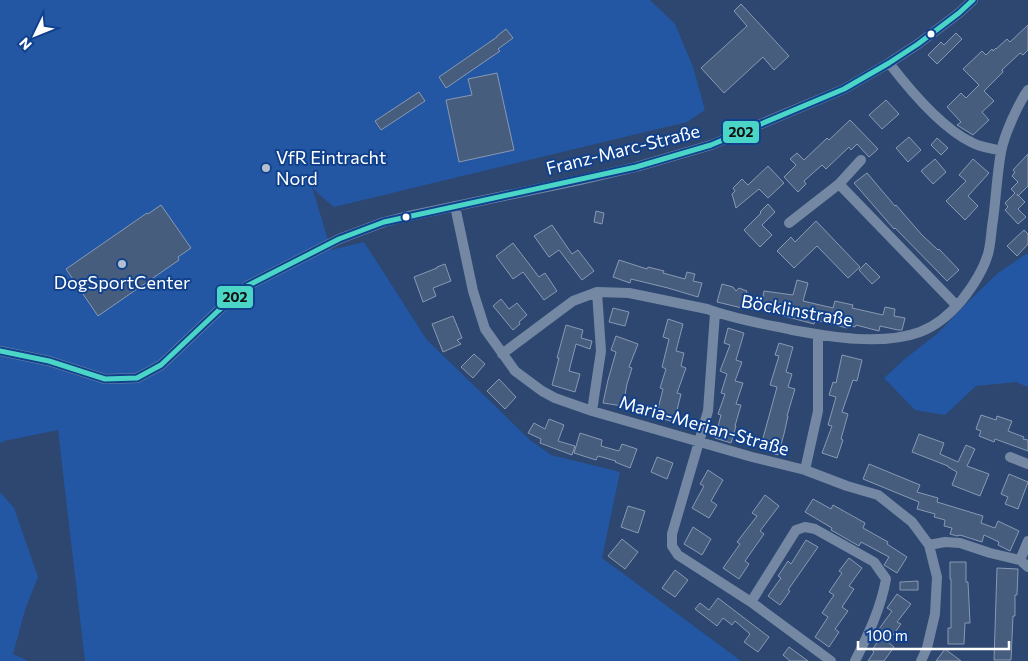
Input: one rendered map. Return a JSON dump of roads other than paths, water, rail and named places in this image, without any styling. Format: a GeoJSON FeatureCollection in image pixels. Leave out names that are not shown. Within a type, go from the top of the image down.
{"type":"FeatureCollection","features":[{"type":"Feature","properties":{"kind":"street","name":"Franz-Marc-Straße"},"geometry":{"type":"LineString","coordinates":[[0,351],[49,360],[105,379],[137,378],[161,365],[247,286],[339,239],[384,222],[626,169],[711,145],[844,89],[889,64],[931,34],[973,0]]}},
{"type":"Feature","properties":{"kind":"street"},"geometry":{"type":"LineString","coordinates":[[889,64],[918,97],[954,132],[972,144],[1001,150]]}},
{"type":"Feature","properties":{"kind":"street","name":"Böcklinstraße"},"geometry":{"type":"LineString","coordinates":[[502,354],[573,301],[597,292],[629,293],[818,335],[854,338],[896,338],[921,331],[941,320],[972,288],[988,253],[1001,150],[1010,123],[1028,90]]}},
{"type":"Feature","properties":{"kind":"street"},"geometry":{"type":"LineString","coordinates":[[788,223],[839,184],[861,160]]}},
{"type":"Feature","properties":{"kind":"street"},"geometry":{"type":"LineString","coordinates":[[839,184],[956,306]]}},
{"type":"Feature","properties":{"kind":"street","name":"Maria-Merian-Straße"},"geometry":{"type":"LineString","coordinates":[[455,206],[473,291],[485,329],[515,371],[542,391],[555,398],[592,411],[752,457],[805,470],[847,486],[878,495],[912,522],[929,545],[937,577],[935,614],[927,648],[921,661]]}},
{"type":"Feature","properties":{"kind":"street"},"geometry":{"type":"LineString","coordinates":[[592,411],[601,351],[597,292]]}},
{"type":"Feature","properties":{"kind":"street"},"geometry":{"type":"LineString","coordinates":[[715,312],[708,411],[672,534],[672,546],[678,555],[751,602],[831,661]]}},
{"type":"Feature","properties":{"kind":"street"},"geometry":{"type":"LineString","coordinates":[[805,470],[818,411],[818,335]]}},
{"type":"Feature","properties":{"kind":"street"},"geometry":{"type":"LineString","coordinates":[[1010,458],[1028,464]]}},
{"type":"Feature","properties":{"kind":"street"},"geometry":{"type":"LineString","coordinates":[[751,602],[796,530],[805,527],[815,529],[874,562],[886,579],[884,591],[870,629],[855,661]]}},
{"type":"Feature","properties":{"kind":"street"},"geometry":{"type":"LineString","coordinates":[[929,545],[945,542],[960,543],[1024,564],[1028,541]]}},
{"type":"Feature","properties":{"kind":"place","name":"VfR Eintracht Nord"},"geometry":{"type":"Point","coordinates":[266,168]}},
{"type":"Feature","properties":{"kind":"place","name":"DogSportCenter"},"geometry":{"type":"Point","coordinates":[122,264]}}]}
